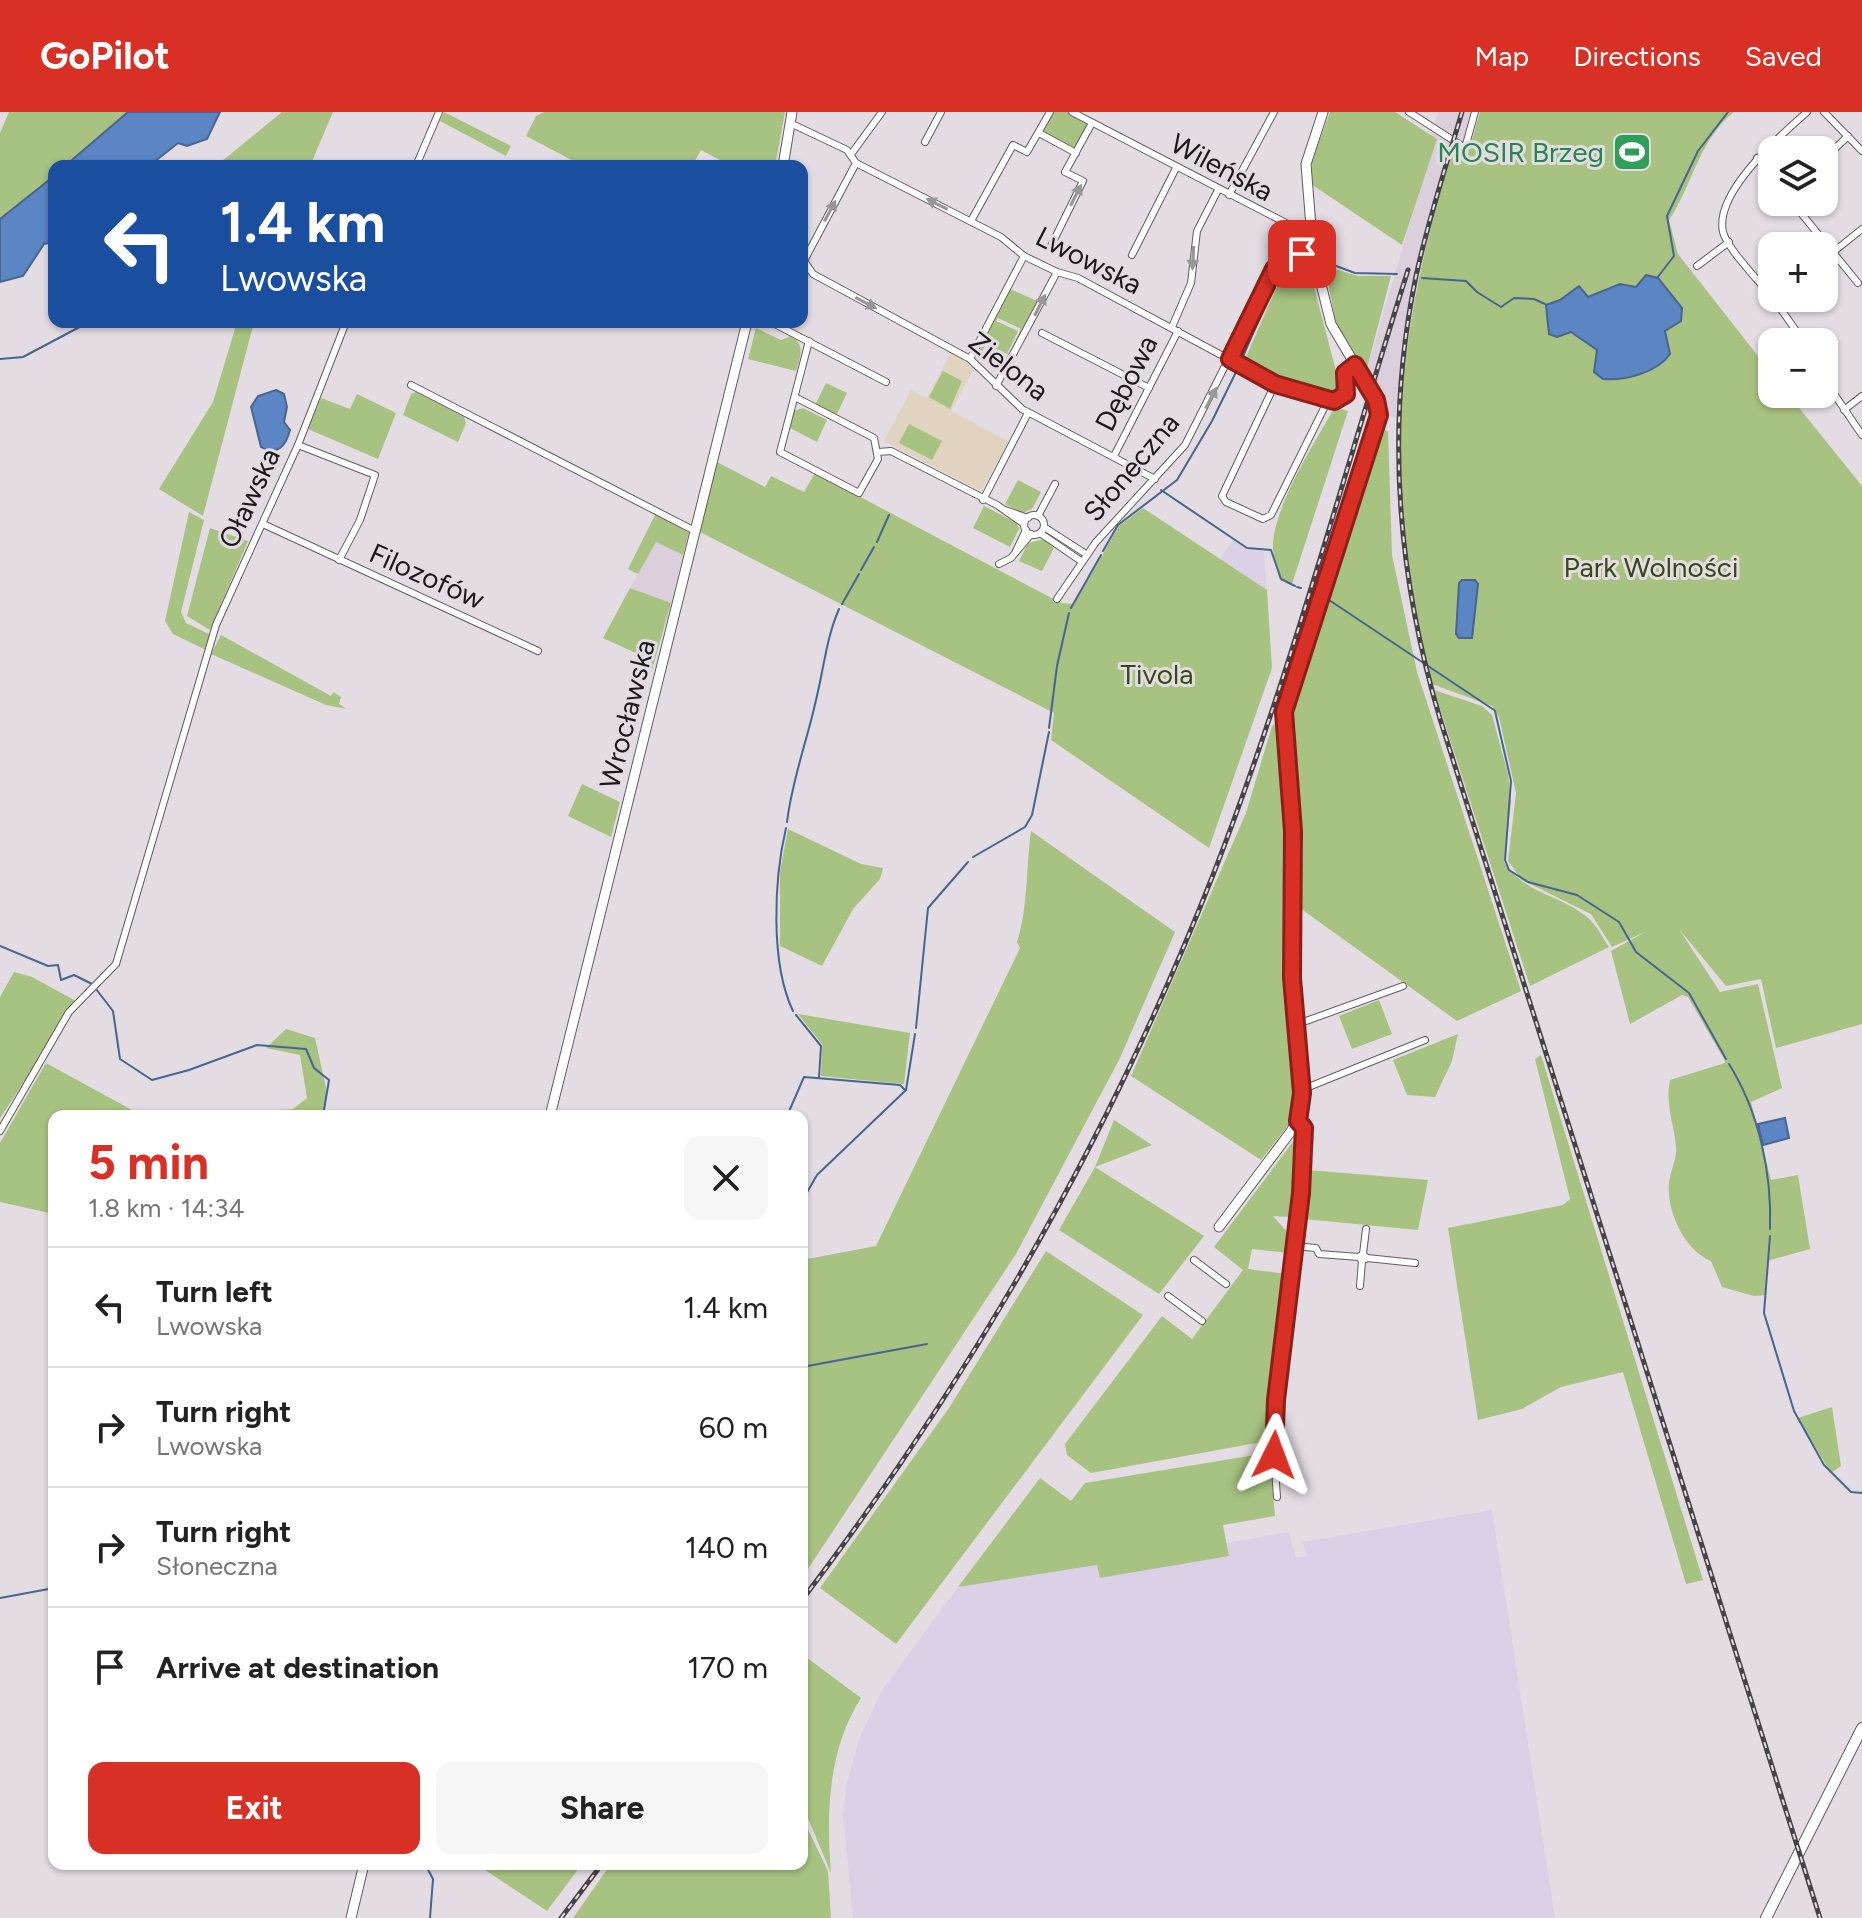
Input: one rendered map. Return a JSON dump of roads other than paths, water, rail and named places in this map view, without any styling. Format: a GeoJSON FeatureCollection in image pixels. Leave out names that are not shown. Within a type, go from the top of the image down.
{"type":"FeatureCollection","features":[{"type":"Feature","properties":{"kind":"main road"},"geometry":{"type":"LineString","coordinates":[[1766,1918],[1862,1728]]}},
{"type":"Feature","properties":{"kind":"street"},"geometry":{"type":"LineString","coordinates":[[419,160],[439,112]]}},
{"type":"Feature","properties":{"kind":"street"},"geometry":{"type":"LineString","coordinates":[[784,160],[792,112]]}},
{"type":"Feature","properties":{"kind":"street"},"geometry":{"type":"LineString","coordinates":[[852,153],[882,112]]}},
{"type":"Feature","properties":{"kind":"street"},"geometry":{"type":"LineString","coordinates":[[925,142],[941,112]]}},
{"type":"Feature","properties":{"kind":"street"},"geometry":{"type":"LineString","coordinates":[[971,221],[1013,145],[1027,152],[1050,112]]}},
{"type":"Feature","properties":{"kind":"street","name":"Wileńska"},"geometry":{"type":"LineString","coordinates":[[1072,112],[1311,236]]}},
{"type":"Feature","properties":{"kind":"street"},"geometry":{"type":"LineString","coordinates":[[1229,195],[1274,112]]}},
{"type":"Feature","properties":{"kind":"street"},"geometry":{"type":"LineString","coordinates":[[1219,1227],[1298,1121],[1301,1086],[1295,1025],[1293,831],[1284,712],[1379,419],[1376,400],[1331,324],[1314,258],[1306,164],[1323,112]]}},
{"type":"Feature","properties":{"kind":"street"},"geometry":{"type":"LineString","coordinates":[[1409,112],[1465,148],[1475,112]]}},
{"type":"Feature","properties":{"kind":"street"},"geometry":{"type":"LineString","coordinates":[[1758,280],[1724,233],[1724,216],[1757,158],[1807,112]]}},
{"type":"Feature","properties":{"kind":"street"},"geometry":{"type":"LineString","coordinates":[[1824,112],[1862,151]]}},
{"type":"Feature","properties":{"kind":"street"},"geometry":{"type":"LineString","coordinates":[[790,123],[852,153],[856,163],[808,249]]}},
{"type":"Feature","properties":{"kind":"street"},"geometry":{"type":"LineString","coordinates":[[1051,246],[1083,181],[1065,172],[1092,123]]}},
{"type":"Feature","properties":{"kind":"street"},"geometry":{"type":"LineString","coordinates":[[1039,133],[1076,153]]}},
{"type":"Feature","properties":{"kind":"street"},"geometry":{"type":"LineString","coordinates":[[1838,146],[1848,136]]}},
{"type":"Feature","properties":{"kind":"street","name":"Lwowska"},"geometry":{"type":"LineString","coordinates":[[856,163],[1001,237],[1024,256],[1078,278],[1275,384],[1328,400]]}},
{"type":"Feature","properties":{"kind":"street"},"geometry":{"type":"LineString","coordinates":[[1132,255],[1176,168]]}},
{"type":"Feature","properties":{"kind":"street","name":"Dębowa"},"geometry":{"type":"LineString","coordinates":[[1114,456],[1175,329],[1191,283],[1197,231],[1218,190]]}},
{"type":"Feature","properties":{"kind":"street"},"geometry":{"type":"LineString","coordinates":[[1803,216],[1816,232]]}},
{"type":"Feature","properties":{"kind":"street"},"geometry":{"type":"LineString","coordinates":[[1838,248],[1862,229]]}},
{"type":"Feature","properties":{"kind":"street"},"geometry":{"type":"LineString","coordinates":[[1697,266],[1729,242]]}},
{"type":"Feature","properties":{"kind":"street"},"geometry":{"type":"LineString","coordinates":[[1041,264],[1047,254]]}},
{"type":"Feature","properties":{"kind":"street"},"geometry":{"type":"LineString","coordinates":[[970,359],[1024,256]]}},
{"type":"Feature","properties":{"kind":"street","name":"Słoneczna"},"geometry":{"type":"LineString","coordinates":[[1057,599],[1086,554],[1192,435],[1236,363],[1274,269],[1291,257],[1314,258]]}},
{"type":"Feature","properties":{"kind":"street"},"geometry":{"type":"LineString","coordinates":[[1838,260],[1858,283]]}},
{"type":"Feature","properties":{"kind":"street","name":"Zielona"},"geometry":{"type":"LineString","coordinates":[[808,266],[813,274],[970,359],[1028,413],[1155,479]]}},
{"type":"Feature","properties":{"kind":"street"},"geometry":{"type":"LineString","coordinates":[[996,386],[1036,329],[1057,272]]}},
{"type":"Feature","properties":{"kind":"street"},"geometry":{"type":"LineString","coordinates":[[1783,312],[1795,328]]}},
{"type":"Feature","properties":{"kind":"street","name":"Oławska"},"geometry":{"type":"LineString","coordinates":[[0,1131],[69,1012],[116,964],[216,625],[298,445],[344,328]]}},
{"type":"Feature","properties":{"kind":"street","name":"Wrocławska"},"geometry":{"type":"LineString","coordinates":[[551,1110],[746,328]]}},
{"type":"Feature","properties":{"kind":"street"},"geometry":{"type":"LineString","coordinates":[[783,328],[886,382]]}},
{"type":"Feature","properties":{"kind":"street"},"geometry":{"type":"LineString","coordinates":[[1036,329],[1149,388]]}},
{"type":"Feature","properties":{"kind":"street"},"geometry":{"type":"LineString","coordinates":[[795,397],[874,438],[878,452],[859,493],[780,452],[809,341]]}},
{"type":"Feature","properties":{"kind":"street"},"geometry":{"type":"LineString","coordinates":[[1275,384],[1222,496],[1226,502],[1263,519],[1271,515],[1328,400],[1344,398],[1345,373],[1355,365]]}},
{"type":"Feature","properties":{"kind":"street"},"geometry":{"type":"LineString","coordinates":[[411,385],[695,531]]}},
{"type":"Feature","properties":{"kind":"street"},"geometry":{"type":"LineString","coordinates":[[1844,410],[1862,396]]}},
{"type":"Feature","properties":{"kind":"street"},"geometry":{"type":"LineString","coordinates":[[1838,401],[1862,435]]}},
{"type":"Feature","properties":{"kind":"street"},"geometry":{"type":"LineString","coordinates":[[983,500],[1028,413]]}},
{"type":"Feature","properties":{"kind":"street","name":"Oławska"},"geometry":{"type":"LineString","coordinates":[[298,445],[375,475]]}},
{"type":"Feature","properties":{"kind":"street"},"geometry":{"type":"LineString","coordinates":[[878,452],[891,451],[1005,510],[1027,527],[1042,530],[1086,554]]}},
{"type":"Feature","properties":{"kind":"street","name":"Filozofów"},"geometry":{"type":"LineString","coordinates":[[375,475],[360,520],[339,560],[538,651]]}},
{"type":"Feature","properties":{"kind":"street"},"geometry":{"type":"LineString","coordinates":[[999,564],[1008,561],[1016,551],[1027,527],[1038,516],[1055,484]]}},
{"type":"Feature","properties":{"kind":"street"},"geometry":{"type":"LineString","coordinates":[[1038,516],[1042,530],[1081,561]]}},
{"type":"Feature","properties":{"kind":"street"},"geometry":{"type":"LineString","coordinates":[[263,524],[339,560]]}},
{"type":"Feature","properties":{"kind":"street"},"geometry":{"type":"LineString","coordinates":[[1295,1025],[1403,986]]}},
{"type":"Feature","properties":{"kind":"street"},"geometry":{"type":"LineString","coordinates":[[1301,1086],[1311,1086],[1425,1040]]}},
{"type":"Feature","properties":{"kind":"street"},"geometry":{"type":"LineString","coordinates":[[1277,1497],[1274,1466],[1276,1400],[1304,1128],[1298,1121]]}},
{"type":"Feature","properties":{"kind":"street"},"geometry":{"type":"LineString","coordinates":[[1360,1286],[1366,1229]]}},
{"type":"Feature","properties":{"kind":"street"},"geometry":{"type":"LineString","coordinates":[[1294,1246],[1316,1248],[1319,1254],[1415,1263]]}},
{"type":"Feature","properties":{"kind":"street"},"geometry":{"type":"LineString","coordinates":[[1194,1260],[1226,1284]]}},
{"type":"Feature","properties":{"kind":"street"},"geometry":{"type":"LineString","coordinates":[[1168,1296],[1202,1321]]}},
{"type":"Feature","properties":{"kind":"street"},"geometry":{"type":"LineString","coordinates":[[351,1918],[363,1870]]}},
{"type":"Feature","properties":{"kind":"water"},"geometry":{"type":"Polygon","coordinates":[[[128,112],[220,112],[207,139],[187,146],[178,143],[157,160],[72,160],[128,112]]]}},
{"type":"Feature","properties":{"kind":"water"},"geometry":{"type":"Polygon","coordinates":[[[48,181],[48,243],[44,244],[23,276],[0,282],[0,219],[48,181]]]}},
{"type":"Feature","properties":{"kind":"water"},"geometry":{"type":"Polygon","coordinates":[[[1646,275],[1658,278],[1682,308],[1681,321],[1665,331],[1670,354],[1649,371],[1620,379],[1603,379],[1594,372],[1597,350],[1571,332],[1557,337],[1549,334],[1546,305],[1560,300],[1579,286],[1588,297],[1620,284],[1636,287],[1646,275]]]}},
{"type":"Feature","properties":{"kind":"water"},"geometry":{"type":"Polygon","coordinates":[[[276,390],[284,394],[287,407],[284,422],[290,430],[280,448],[267,450],[261,447],[251,407],[258,396],[276,390]]]}},
{"type":"Feature","properties":{"kind":"water"},"geometry":{"type":"Polygon","coordinates":[[[1475,580],[1478,584],[1472,638],[1459,638],[1456,634],[1459,583],[1475,580]]]}},
{"type":"Feature","properties":{"kind":"water"},"geometry":{"type":"Polygon","coordinates":[[[1785,1118],[1789,1138],[1763,1145],[1758,1124],[1785,1118]]]}},
{"type":"Feature","properties":{"kind":"waterway"},"geometry":{"type":"LineString","coordinates":[[1657,278],[1674,256],[1667,216],[1698,151],[1728,112]]}},
{"type":"Feature","properties":{"kind":"waterway"},"geometry":{"type":"LineString","coordinates":[[1320,260],[1355,273],[1397,274]]}},
{"type":"Feature","properties":{"kind":"waterway"},"geometry":{"type":"LineString","coordinates":[[1241,361],[1278,276],[1292,265],[1310,261]]}},
{"type":"Feature","properties":{"kind":"waterway"},"geometry":{"type":"LineString","coordinates":[[1422,278],[1466,281],[1501,307],[1514,298],[1534,299],[1545,304]]}},
{"type":"Feature","properties":{"kind":"waterway"},"geometry":{"type":"LineString","coordinates":[[0,359],[23,357],[78,328]]}},
{"type":"Feature","properties":{"kind":"waterway"},"geometry":{"type":"LineString","coordinates":[[1103,551],[1118,525],[1177,480],[1212,421],[1239,366]]}},
{"type":"Feature","properties":{"kind":"waterway"},"geometry":{"type":"LineString","coordinates":[[1161,490],[1247,548],[1271,550],[1281,579],[1295,586]]}},
{"type":"Feature","properties":{"kind":"waterway"},"geometry":{"type":"LineString","coordinates":[[877,542],[889,515]]}},
{"type":"Feature","properties":{"kind":"waterway"},"geometry":{"type":"LineString","coordinates":[[861,570],[874,547]]}},
{"type":"Feature","properties":{"kind":"waterway"},"geometry":{"type":"LineString","coordinates":[[1071,608],[1101,555]]}},
{"type":"Feature","properties":{"kind":"waterway"},"geometry":{"type":"LineString","coordinates":[[842,604],[859,574]]}},
{"type":"Feature","properties":{"kind":"waterway"},"geometry":{"type":"LineString","coordinates":[[1297,587],[1301,588]]}},
{"type":"Feature","properties":{"kind":"waterway"},"geometry":{"type":"LineString","coordinates":[[1312,591],[1317,593]]}},
{"type":"Feature","properties":{"kind":"waterway"},"geometry":{"type":"LineString","coordinates":[[1326,598],[1494,710]]}},
{"type":"Feature","properties":{"kind":"waterway"},"geometry":{"type":"LineString","coordinates":[[787,822],[828,643],[839,609]]}},
{"type":"Feature","properties":{"kind":"waterway"},"geometry":{"type":"LineString","coordinates":[[1049,728],[1057,666],[1069,613]]}},
{"type":"Feature","properties":{"kind":"waterway"},"geometry":{"type":"LineString","coordinates":[[1495,711],[1511,781],[1505,860],[1509,870],[1528,882],[1577,895],[1619,922],[1636,952],[1689,993],[1726,1059]]}},
{"type":"Feature","properties":{"kind":"waterway"},"geometry":{"type":"LineString","coordinates":[[973,857],[1025,827],[1032,815],[1049,732]]}},
{"type":"Feature","properties":{"kind":"waterway"},"geometry":{"type":"LineString","coordinates":[[786,828],[776,921],[781,969],[793,1011]]}},
{"type":"Feature","properties":{"kind":"waterway"},"geometry":{"type":"LineString","coordinates":[[916,1028],[928,908],[968,862]]}},
{"type":"Feature","properties":{"kind":"waterway"},"geometry":{"type":"LineString","coordinates":[[0,946],[48,966],[58,965],[61,980],[74,975],[92,984]]}},
{"type":"Feature","properties":{"kind":"waterway"},"geometry":{"type":"LineString","coordinates":[[96,989],[113,1011],[120,1059],[152,1080],[257,1045],[306,1049],[314,1068],[329,1080],[324,1110]]}},
{"type":"Feature","properties":{"kind":"waterway"},"geometry":{"type":"LineString","coordinates":[[796,1015],[821,1046],[819,1077]]}},
{"type":"Feature","properties":{"kind":"waterway"},"geometry":{"type":"LineString","coordinates":[[808,1191],[817,1175],[906,1090],[915,1034]]}},
{"type":"Feature","properties":{"kind":"waterway"},"geometry":{"type":"LineString","coordinates":[[1729,1064],[1748,1102],[1762,1144],[1769,1186],[1770,1229]]}},
{"type":"Feature","properties":{"kind":"waterway"},"geometry":{"type":"LineString","coordinates":[[790,1110],[804,1077],[900,1085],[905,1090]]}},
{"type":"Feature","properties":{"kind":"waterway"},"geometry":{"type":"LineString","coordinates":[[1770,1236],[1764,1313],[1794,1411],[1824,1465],[1851,1492],[1862,1493]]}},
{"type":"Feature","properties":{"kind":"waterway"},"geometry":{"type":"LineString","coordinates":[[808,1366],[927,1344]]}},
{"type":"Feature","properties":{"kind":"waterway"},"geometry":{"type":"LineString","coordinates":[[0,1598],[48,1589]]}},
{"type":"Feature","properties":{"kind":"waterway"},"geometry":{"type":"LineString","coordinates":[[428,1870],[433,1879],[430,1918]]}},
{"type":"Feature","properties":{"kind":"railway"},"geometry":{"type":"LineString","coordinates":[[1462,112],[1416,276],[1406,332],[1401,388],[1400,500],[1414,612],[1441,722],[1820,1918]]}},
{"type":"Feature","properties":{"kind":"railway"},"geometry":{"type":"LineString","coordinates":[[808,1592],[923,1430],[979,1342],[1033,1252],[1130,1067],[1173,972],[1241,801],[1315,574],[1408,270]]}},
{"type":"Feature","properties":{"kind":"railway"},"geometry":{"type":"LineString","coordinates":[[561,1918],[597,1870]]}},
{"type":"Feature","properties":{"kind":"place","name":"MOSIR Brzeg"},"geometry":{"type":"Point","coordinates":[1632,152]}},
{"type":"Feature","properties":{"kind":"park label","name":"Park Wolności"},"geometry":{"type":"Point","coordinates":[1651,567]}},
{"type":"Feature","properties":{"kind":"park label","name":"Tivola"},"geometry":{"type":"Point","coordinates":[1157,674]}}]}
